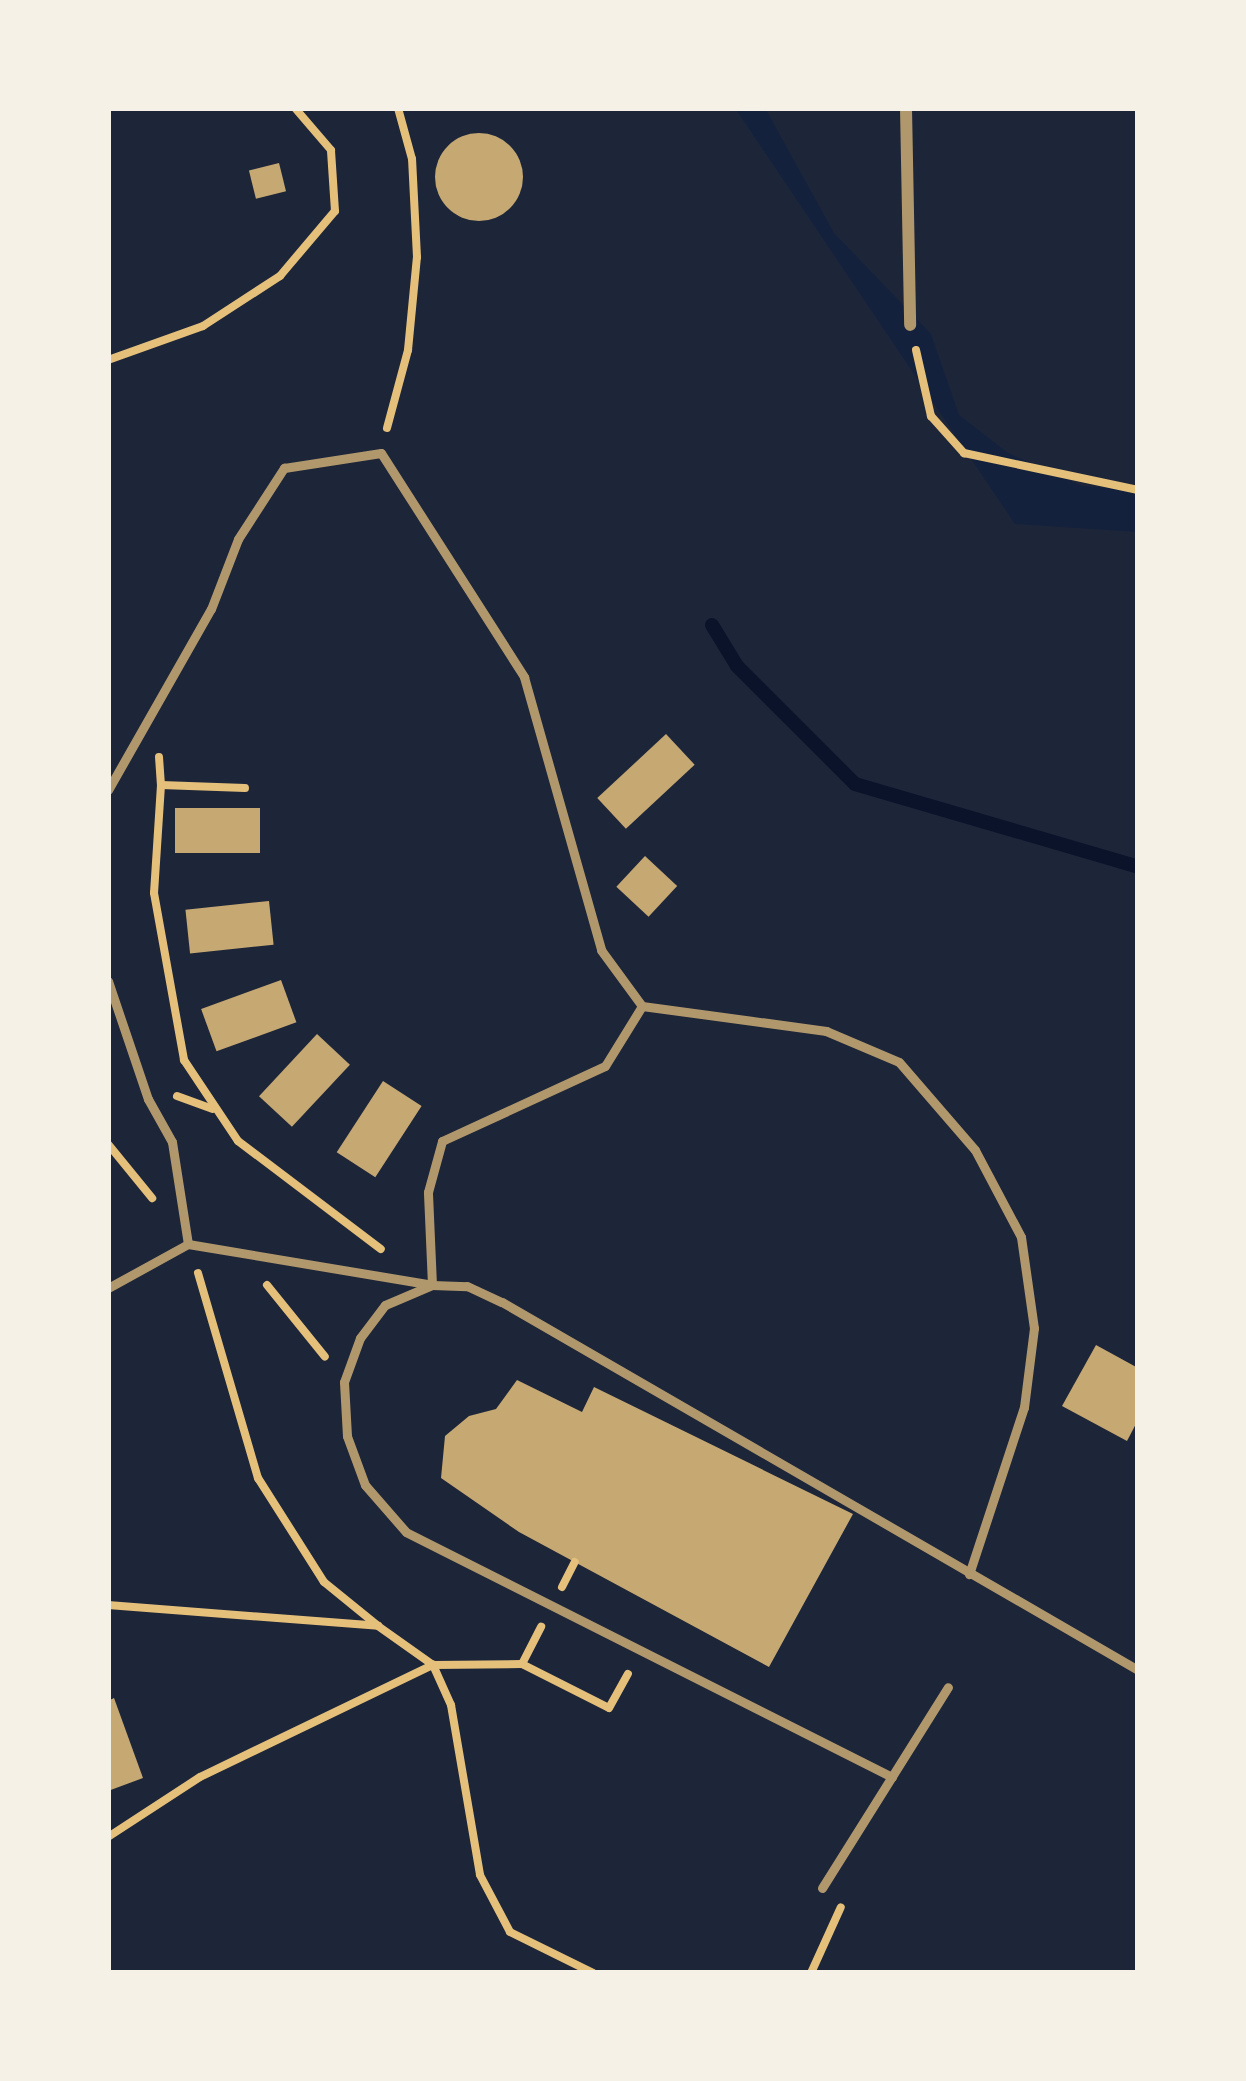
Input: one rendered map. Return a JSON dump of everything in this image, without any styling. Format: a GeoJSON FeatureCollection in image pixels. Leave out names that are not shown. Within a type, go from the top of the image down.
{"type":"FeatureCollection","features":[{"type":"Feature","properties":{"kind":"street"},"geometry":{"type":"LineString","coordinates":[[906,108],[910,325]]}},
{"type":"Feature","properties":{"kind":"lane"},"geometry":{"type":"LineString","coordinates":[[108,790],[211,608],[238,539],[284,469],[381,452],[524,677],[601,950],[642,1006],[826,1030],[899,1062],[975,1150],[1021,1237],[1034,1328],[1024,1406],[969,1574]]}},
{"type":"Feature","properties":{"kind":"lane"},"geometry":{"type":"LineString","coordinates":[[108,981],[172,1142],[188,1244]]}},
{"type":"Feature","properties":{"kind":"lane"},"geometry":{"type":"LineString","coordinates":[[432,1285],[428,1192],[442,1141],[605,1066],[642,1006]]}},
{"type":"Feature","properties":{"kind":"lane"},"geometry":{"type":"LineString","coordinates":[[108,1288],[188,1244],[432,1285],[467,1286],[1138,1670]]}},
{"type":"Feature","properties":{"kind":"lane"},"geometry":{"type":"LineString","coordinates":[[432,1285],[385,1305],[360,1338],[344,1382],[347,1436],[365,1485],[406,1532],[892,1777]]}},
{"type":"Feature","properties":{"kind":"lane"},"geometry":{"type":"LineString","coordinates":[[822,1888],[948,1687]]}},
{"type":"Feature","properties":{"kind":"path"},"geometry":{"type":"LineString","coordinates":[[108,360],[203,326],[280,276],[334,211],[331,150],[296,108]]}},
{"type":"Feature","properties":{"kind":"path"},"geometry":{"type":"LineString","coordinates":[[381,452],[408,350],[417,257],[412,159],[398,108]]}},
{"type":"Feature","properties":{"kind":"path"},"geometry":{"type":"LineString","coordinates":[[910,325],[931,416],[964,453],[1138,490]]}},
{"type":"Feature","properties":{"kind":"path"},"geometry":{"type":"LineString","coordinates":[[245,788],[161,785],[154,893],[184,1060],[238,1141],[432,1285]]}},
{"type":"Feature","properties":{"kind":"path"},"geometry":{"type":"LineString","coordinates":[[188,1244],[258,1478],[324,1582],[433,1665],[451,1705],[480,1875],[510,1931],[593,1973]]}},
{"type":"Feature","properties":{"kind":"path"},"geometry":{"type":"LineString","coordinates":[[108,1605],[378,1626]]}},
{"type":"Feature","properties":{"kind":"path"},"geometry":{"type":"LineString","coordinates":[[108,1838],[200,1777],[433,1665],[522,1664],[610,1708],[640,1651]]}},
{"type":"Feature","properties":{"kind":"path"},"geometry":{"type":"LineString","coordinates":[[811,1973],[844,1901]]}},
{"type":"Feature","properties":{"kind":"shaded area"},"geometry":{"type":"Polygon","coordinates":[[[108,108],[735,108],[1015,524],[1138,532],[1138,1973],[108,1973],[108,108]]]}},
{"type":"Feature","properties":{"kind":"shaded area"},"geometry":{"type":"Polygon","coordinates":[[[765,108],[1138,108],[1138,490],[1082,486],[1008,453],[959,415],[931,334],[834,233],[765,108]]]}},
{"type":"Feature","properties":{"kind":"building"},"geometry":{"type":"Polygon","coordinates":[[[479,133],[496,136],[510,146],[520,160],[520,194],[510,208],[496,218],[479,221],[462,218],[448,208],[438,194],[435,177],[438,160],[448,146],[462,136],[479,133]]]}},
{"type":"Feature","properties":{"kind":"building"},"geometry":{"type":"Polygon","coordinates":[[[279,163],[286,191],[256,199],[249,170],[279,163]]]}},
{"type":"Feature","properties":{"kind":"building"},"geometry":{"type":"Polygon","coordinates":[[[666,734],[695,765],[626,829],[597,798],[666,734]]]}},
{"type":"Feature","properties":{"kind":"building"},"geometry":{"type":"Polygon","coordinates":[[[175,808],[260,808],[260,853],[175,853],[175,808]]]}},
{"type":"Feature","properties":{"kind":"building"},"geometry":{"type":"Polygon","coordinates":[[[645,856],[677,886],[649,917],[616,887],[645,856]]]}},
{"type":"Feature","properties":{"kind":"building"},"geometry":{"type":"Polygon","coordinates":[[[269,901],[274,945],[190,954],[185,910],[269,901]]]}},
{"type":"Feature","properties":{"kind":"building"},"geometry":{"type":"Polygon","coordinates":[[[281,980],[296,1022],[217,1051],[201,1009],[281,980]]]}},
{"type":"Feature","properties":{"kind":"building"},"geometry":{"type":"Polygon","coordinates":[[[317,1034],[350,1065],[292,1127],[259,1096],[317,1034]]]}},
{"type":"Feature","properties":{"kind":"building"},"geometry":{"type":"Polygon","coordinates":[[[383,1081],[422,1106],[375,1177],[337,1152],[383,1081]]]}},
{"type":"Feature","properties":{"kind":"building"},"geometry":{"type":"Polygon","coordinates":[[[1096,1345],[1138,1368],[1138,1420],[1127,1441],[1062,1406],[1096,1345]]]}},
{"type":"Feature","properties":{"kind":"building"},"geometry":{"type":"Polygon","coordinates":[[[517,1380],[582,1412],[594,1387],[853,1514],[769,1667],[519,1532],[441,1478],[445,1436],[469,1416],[496,1409],[517,1380]]]}},
{"type":"Feature","properties":{"kind":"building"},"geometry":{"type":"Polygon","coordinates":[[[114,1698],[143,1778],[108,1791],[108,1701],[114,1698]]]}},
{"type":"Feature","properties":{"kind":"waterway"},"geometry":{"type":"LineString","coordinates":[[712,625],[737,666],[855,784],[1138,867]]}}]}
